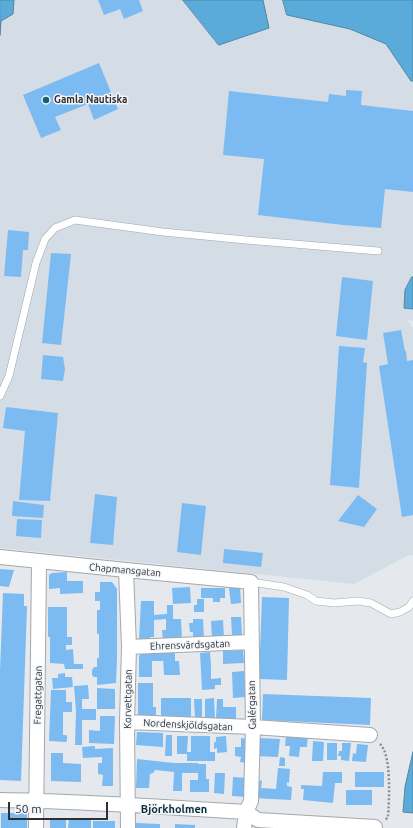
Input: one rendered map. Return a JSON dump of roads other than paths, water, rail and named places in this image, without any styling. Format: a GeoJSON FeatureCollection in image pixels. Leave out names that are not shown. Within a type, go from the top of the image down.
{"type":"FeatureCollection","features":[{"type":"Feature","properties":{"kind":"street","name":"Chapmansgatan"},"geometry":{"type":"LineString","coordinates":[[0,557],[251,582]]}},
{"type":"Feature","properties":{"kind":"street","name":"Fregattgatan"},"geometry":{"type":"LineString","coordinates":[[36,828],[39,562]]}},
{"type":"Feature","properties":{"kind":"street","name":"Korvettgatan"},"geometry":{"type":"LineString","coordinates":[[126,570],[129,647],[127,722],[128,828]]}},
{"type":"Feature","properties":{"kind":"street","name":"Galérgatan"},"geometry":{"type":"LineString","coordinates":[[244,828],[246,812],[251,801],[253,727],[251,582]]}},
{"type":"Feature","properties":{"kind":"street","name":"Ehrensvärdsgatan"},"geometry":{"type":"LineString","coordinates":[[129,647],[251,642]]}},
{"type":"Feature","properties":{"kind":"street","name":"Nordenskjöldsgatan"},"geometry":{"type":"LineString","coordinates":[[127,722],[253,727],[370,735]]}},
{"type":"Feature","properties":{"kind":"street"},"geometry":{"type":"LineString","coordinates":[[0,800],[128,804],[246,812],[258,820],[375,828]]}},
{"type":"Feature","properties":{"kind":"lane"},"geometry":{"type":"LineString","coordinates":[[0,396],[9,376],[36,263],[45,239],[55,228],[75,220],[163,232],[378,251]]}},
{"type":"Feature","properties":{"kind":"lane"},"geometry":{"type":"LineString","coordinates":[[251,582],[284,587],[306,595],[316,601],[334,603],[358,601],[371,603],[391,614],[400,612],[409,607],[413,601]]}},
{"type":"Feature","properties":{"kind":"water"},"geometry":{"type":"Polygon","coordinates":[[[0,0],[14,0],[13,14],[1,21],[0,35],[0,0]]]}},
{"type":"Feature","properties":{"kind":"water"},"geometry":{"type":"Polygon","coordinates":[[[183,0],[263,0],[269,28],[219,45],[183,0]]]}},
{"type":"Feature","properties":{"kind":"water"},"geometry":{"type":"Polygon","coordinates":[[[283,0],[413,0],[413,81],[411,81],[386,44],[350,29],[287,15],[283,0]]]}},
{"type":"Feature","properties":{"kind":"water"},"geometry":{"type":"Polygon","coordinates":[[[412,277],[413,309],[404,308],[405,290],[412,277]]]}},
{"type":"Feature","properties":{"kind":"water"},"geometry":{"type":"Polygon","coordinates":[[[413,752],[413,813],[403,812],[405,787],[413,752]]]}},
{"type":"Feature","properties":{"kind":"place","name":"Gamla Nautiska"},"geometry":{"type":"Point","coordinates":[46,100]}},
{"type":"Feature","properties":{"kind":"district","name":"Björkholmen"},"geometry":{"type":"Point","coordinates":[174,809]}}]}
